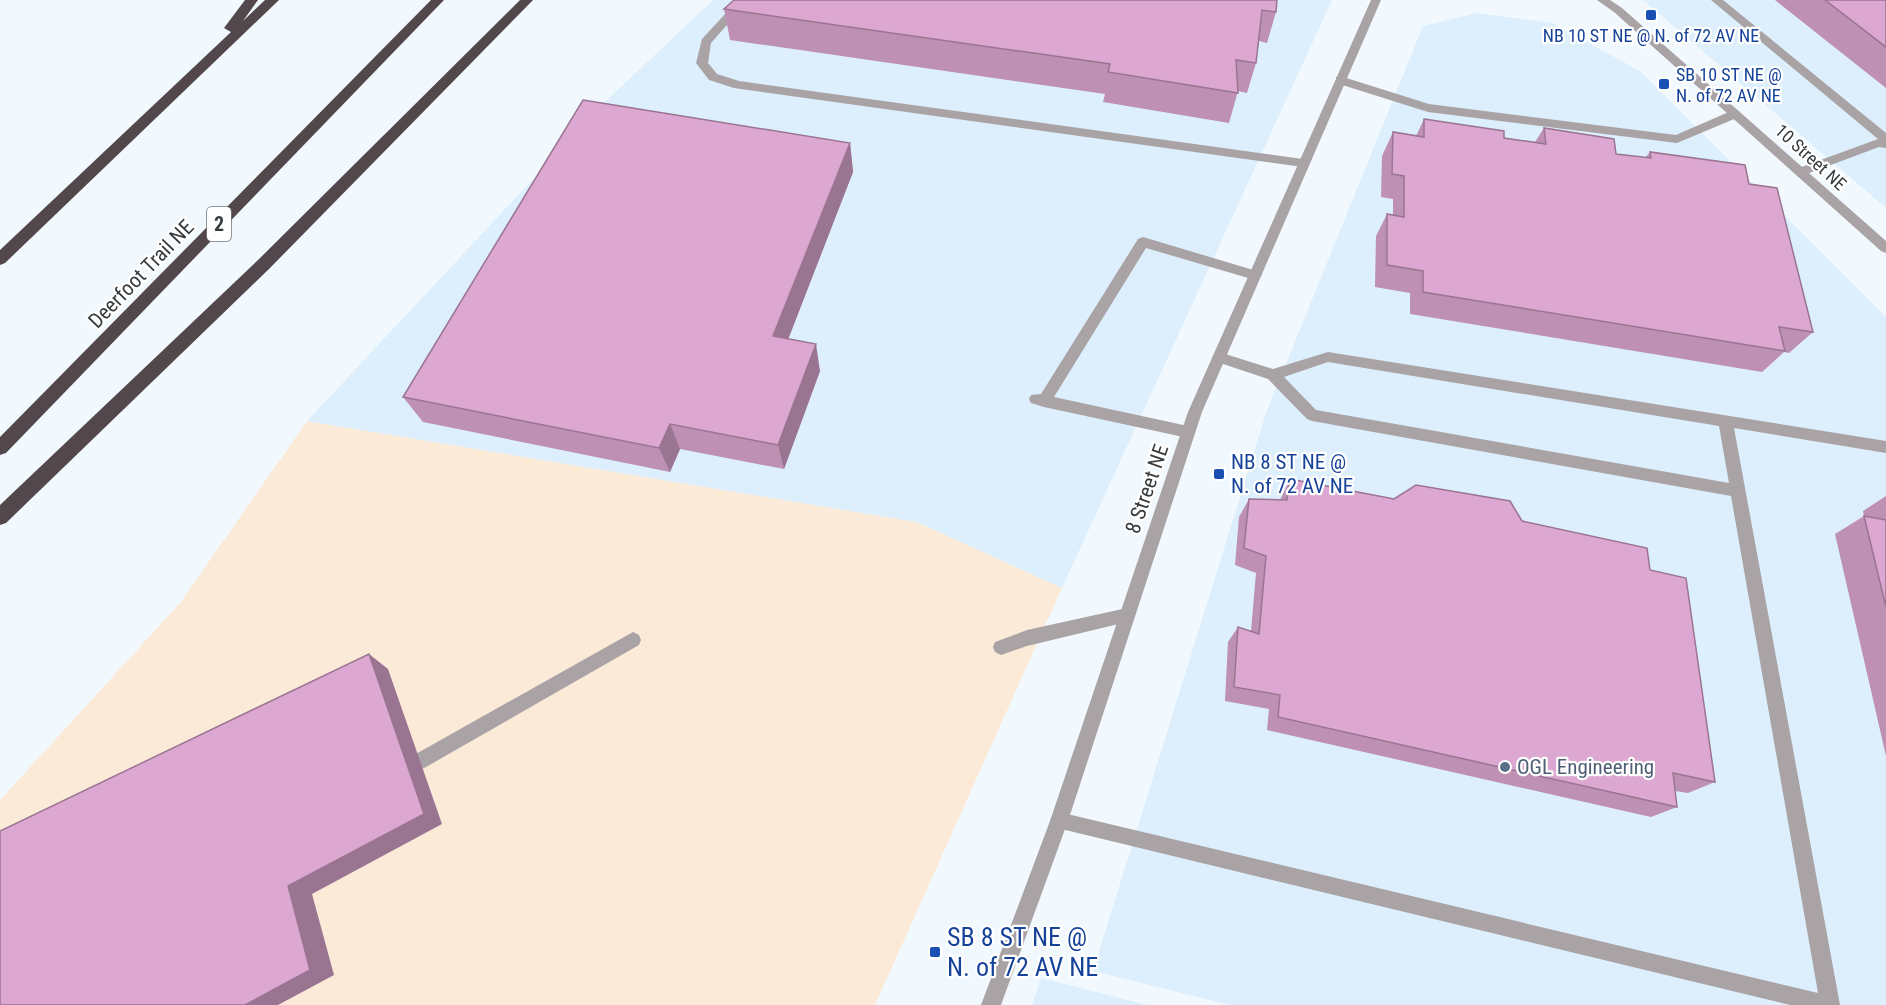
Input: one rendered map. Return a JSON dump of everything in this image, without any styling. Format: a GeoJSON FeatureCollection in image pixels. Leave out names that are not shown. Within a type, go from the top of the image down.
{"type":"FeatureCollection","features":[{"type":"Feature","properties":{"kind":"highway"},"geometry":{"type":"LineString","coordinates":[[200,70],[252,0]]}},
{"type":"Feature","properties":{"kind":"highway"},"geometry":{"type":"LineString","coordinates":[[0,259],[273,0]]}},
{"type":"Feature","properties":{"kind":"highway","name":"Deerfoot Trail NE"},"geometry":{"type":"LineString","coordinates":[[0,448],[438,0]]}},
{"type":"Feature","properties":{"kind":"highway"},"geometry":{"type":"LineString","coordinates":[[0,518],[263,265],[527,0]]}},
{"type":"Feature","properties":{"kind":"street"},"geometry":{"type":"LineString","coordinates":[[744,0],[706,42],[702,63],[713,77],[738,85],[1303,163]]}},
{"type":"Feature","properties":{"kind":"street","name":"8 Street NE"},"geometry":{"type":"LineString","coordinates":[[991,1005],[1059,821],[1188,432],[1303,163],[1376,0]]}},
{"type":"Feature","properties":{"kind":"street","name":"10 Street NE"},"geometry":{"type":"LineString","coordinates":[[1602,0],[1618,10],[1886,248]]}},
{"type":"Feature","properties":{"kind":"street"},"geometry":{"type":"LineString","coordinates":[[1716,0],[1886,139]]}},
{"type":"Feature","properties":{"kind":"street"},"geometry":{"type":"LineString","coordinates":[[1340,80],[1428,108],[1677,139],[1735,114]]}},
{"type":"Feature","properties":{"kind":"street"},"geometry":{"type":"LineString","coordinates":[[1800,172],[1878,143],[1886,144]]}},
{"type":"Feature","properties":{"kind":"street"},"geometry":{"type":"LineString","coordinates":[[1188,432],[1039,400],[1143,242],[1255,275]]}},
{"type":"Feature","properties":{"kind":"street"},"geometry":{"type":"LineString","coordinates":[[1219,357],[1273,375],[1312,415],[1737,491]]}},
{"type":"Feature","properties":{"kind":"street"},"geometry":{"type":"LineString","coordinates":[[1273,375],[1328,357],[1886,447]]}},
{"type":"Feature","properties":{"kind":"street"},"geometry":{"type":"LineString","coordinates":[[1059,821],[1830,1005],[1725,420]]}},
{"type":"Feature","properties":{"kind":"street"},"geometry":{"type":"LineString","coordinates":[[1001,647],[1027,638],[1127,615]]}},
{"type":"Feature","properties":{"kind":"street"},"geometry":{"type":"LineString","coordinates":[[420,761],[633,640]]}},
{"type":"Feature","properties":{"kind":"shaded area"},"geometry":{"type":"Polygon","coordinates":[[[713,0],[1332,0],[1062,588],[917,522],[307,421],[608,99],[713,0]]]}},
{"type":"Feature","properties":{"kind":"shaded area"},"geometry":{"type":"Polygon","coordinates":[[[1643,0],[1886,0],[1886,208],[1643,0]]]}},
{"type":"Feature","properties":{"kind":"shaded area"},"geometry":{"type":"Polygon","coordinates":[[[1477,13],[1552,23],[1640,71],[1886,317],[1886,1005],[1229,1005],[1093,971],[1266,413],[1423,26],[1477,13]]]}},
{"type":"Feature","properties":{"kind":"shaded area"},"geometry":{"type":"Polygon","coordinates":[[[307,421],[917,522],[1062,588],[875,1005],[0,1005],[0,800],[180,603],[307,421]]]}},
{"type":"Feature","properties":{"kind":"shaded area"},"geometry":{"type":"Polygon","coordinates":[[[1041,978],[1148,1005],[1032,1005],[1041,978]]]}},
{"type":"Feature","properties":{"kind":"building"},"geometry":{"type":"Polygon","coordinates":[[[734,0],[1277,0],[1276,12],[1262,10],[1256,63],[1236,60],[1238,93],[1108,72],[1110,64],[724,9],[734,0]]]}},
{"type":"Feature","properties":{"kind":"building"},"geometry":{"type":"Polygon","coordinates":[[[1825,0],[1886,0],[1886,47],[1825,0]]]}},
{"type":"Feature","properties":{"kind":"building"},"geometry":{"type":"Polygon","coordinates":[[[583,100],[850,143],[773,336],[816,344],[778,445],[670,424],[659,448],[403,397],[583,100]]]}},
{"type":"Feature","properties":{"kind":"building"},"geometry":{"type":"Polygon","coordinates":[[[1424,119],[1504,131],[1504,138],[1546,144],[1544,128],[1614,139],[1616,154],[1651,158],[1650,152],[1745,165],[1749,184],[1777,188],[1813,332],[1779,327],[1785,351],[1423,292],[1423,271],[1387,265],[1387,214],[1404,217],[1404,176],[1392,174],[1393,132],[1424,137],[1424,119]]]}},
{"type":"Feature","properties":{"kind":"building"},"geometry":{"type":"Polygon","coordinates":[[[1290,479],[1394,499],[1416,485],[1510,501],[1522,521],[1647,548],[1650,570],[1686,578],[1715,782],[1673,773],[1677,807],[1278,717],[1280,695],[1234,687],[1238,627],[1259,634],[1266,556],[1244,548],[1249,499],[1287,500],[1290,479]]]}},
{"type":"Feature","properties":{"kind":"building"},"geometry":{"type":"Polygon","coordinates":[[[1864,516],[1886,520],[1886,607],[1864,516]]]}},
{"type":"Feature","properties":{"kind":"building"},"geometry":{"type":"Polygon","coordinates":[[[369,654],[424,814],[288,886],[310,970],[245,1005],[0,1005],[0,831],[369,654]]]}},
{"type":"Feature","properties":{"kind":"place","name":"NB 10 ST NE @ N. of 72 AV NE"},"geometry":{"type":"Point","coordinates":[1651,15]}},
{"type":"Feature","properties":{"kind":"place","name":"SB 10 ST NE @ N. of 72 AV NE"},"geometry":{"type":"Point","coordinates":[1664,84]}},
{"type":"Feature","properties":{"kind":"place","name":"NB 8 ST NE @ N. of 72 AV NE"},"geometry":{"type":"Point","coordinates":[1219,474]}},
{"type":"Feature","properties":{"kind":"place","name":"OGL Engineering"},"geometry":{"type":"Point","coordinates":[1505,767]}},
{"type":"Feature","properties":{"kind":"place","name":"SB 8 ST NE @ N. of 72 AV NE"},"geometry":{"type":"Point","coordinates":[935,952]}}]}
